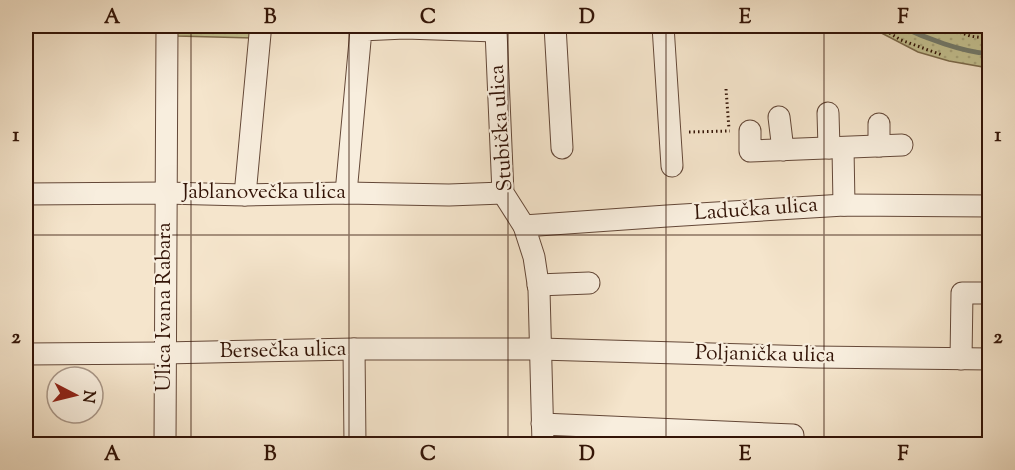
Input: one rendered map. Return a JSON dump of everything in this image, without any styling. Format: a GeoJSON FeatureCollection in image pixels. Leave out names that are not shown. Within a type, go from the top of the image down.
{"type":"FeatureCollection","features":[{"type":"Feature","properties":{"kind":"street","name":"Ulica Ivana Rabara"},"geometry":{"type":"LineString","coordinates":[[165,444],[166,26]]}},
{"type":"Feature","properties":{"kind":"street"},"geometry":{"type":"LineString","coordinates":[[555,26],[562,148]]}},
{"type":"Feature","properties":{"kind":"street"},"geometry":{"type":"LineString","coordinates":[[663,26],[672,165]]}},
{"type":"Feature","properties":{"kind":"street","name":"Stubička ulica"},"geometry":{"type":"LineString","coordinates":[[345,193],[361,30],[497,28],[503,194],[524,226],[534,257],[538,285],[542,434]]}},
{"type":"Feature","properties":{"kind":"street"},"geometry":{"type":"LineString","coordinates":[[246,195],[260,34]]}},
{"type":"Feature","properties":{"kind":"street"},"geometry":{"type":"LineString","coordinates":[[828,113],[836,148],[844,205]]}},
{"type":"Feature","properties":{"kind":"street"},"geometry":{"type":"LineString","coordinates":[[779,117],[783,150]]}},
{"type":"Feature","properties":{"kind":"street"},"geometry":{"type":"LineString","coordinates":[[879,124],[879,146]]}},
{"type":"Feature","properties":{"kind":"street"},"geometry":{"type":"LineString","coordinates":[[739,131],[750,152],[902,145]]}},
{"type":"Feature","properties":{"kind":"street","name":"Jablanovečka ulica"},"geometry":{"type":"LineString","coordinates":[[26,194],[503,194]]}},
{"type":"Feature","properties":{"kind":"street","name":"Ladučka ulica"},"geometry":{"type":"LineString","coordinates":[[524,226],[844,205],[990,206]]}},
{"type":"Feature","properties":{"kind":"street"},"geometry":{"type":"LineString","coordinates":[[538,285],[589,283]]}},
{"type":"Feature","properties":{"kind":"street"},"geometry":{"type":"LineString","coordinates":[[961,359],[962,293],[990,293]]}},
{"type":"Feature","properties":{"kind":"street"},"geometry":{"type":"LineString","coordinates":[[354,349],[355,444]]}},
{"type":"Feature","properties":{"kind":"street","name":"Bersečka ulica"},"geometry":{"type":"LineString","coordinates":[[26,354],[354,349],[540,349]]}},
{"type":"Feature","properties":{"kind":"street","name":"Poljanička ulica"},"geometry":{"type":"LineString","coordinates":[[540,349],[813,357],[989,359]]}},
{"type":"Feature","properties":{"kind":"street"},"geometry":{"type":"LineString","coordinates":[[542,434],[793,435]]}},
{"type":"Feature","properties":{"kind":"path"},"geometry":{"type":"LineString","coordinates":[[878,26],[901,40],[942,55]]}},
{"type":"Feature","properties":{"kind":"path"},"geometry":{"type":"LineString","coordinates":[[944,26],[970,36],[990,39]]}},
{"type":"Feature","properties":{"kind":"path"},"geometry":{"type":"LineString","coordinates":[[669,132],[739,131],[726,89]]}},
{"type":"Feature","properties":{"kind":"path"},"geometry":{"type":"LineString","coordinates":[[989,359],[988,417],[990,417]]}},
{"type":"Feature","properties":{"kind":"shaded area"},"geometry":{"type":"Polygon","coordinates":[[[175,26],[246,26],[253,32],[253,38],[177,36],[175,26]]]}},
{"type":"Feature","properties":{"kind":"shaded area"},"geometry":{"type":"Polygon","coordinates":[[[868,26],[989,26],[989,68],[949,61],[918,52],[868,26]]]}},
{"type":"Feature","properties":{"kind":"waterway"},"geometry":{"type":"LineString","coordinates":[[900,26],[944,44],[990,54]]}}]}
